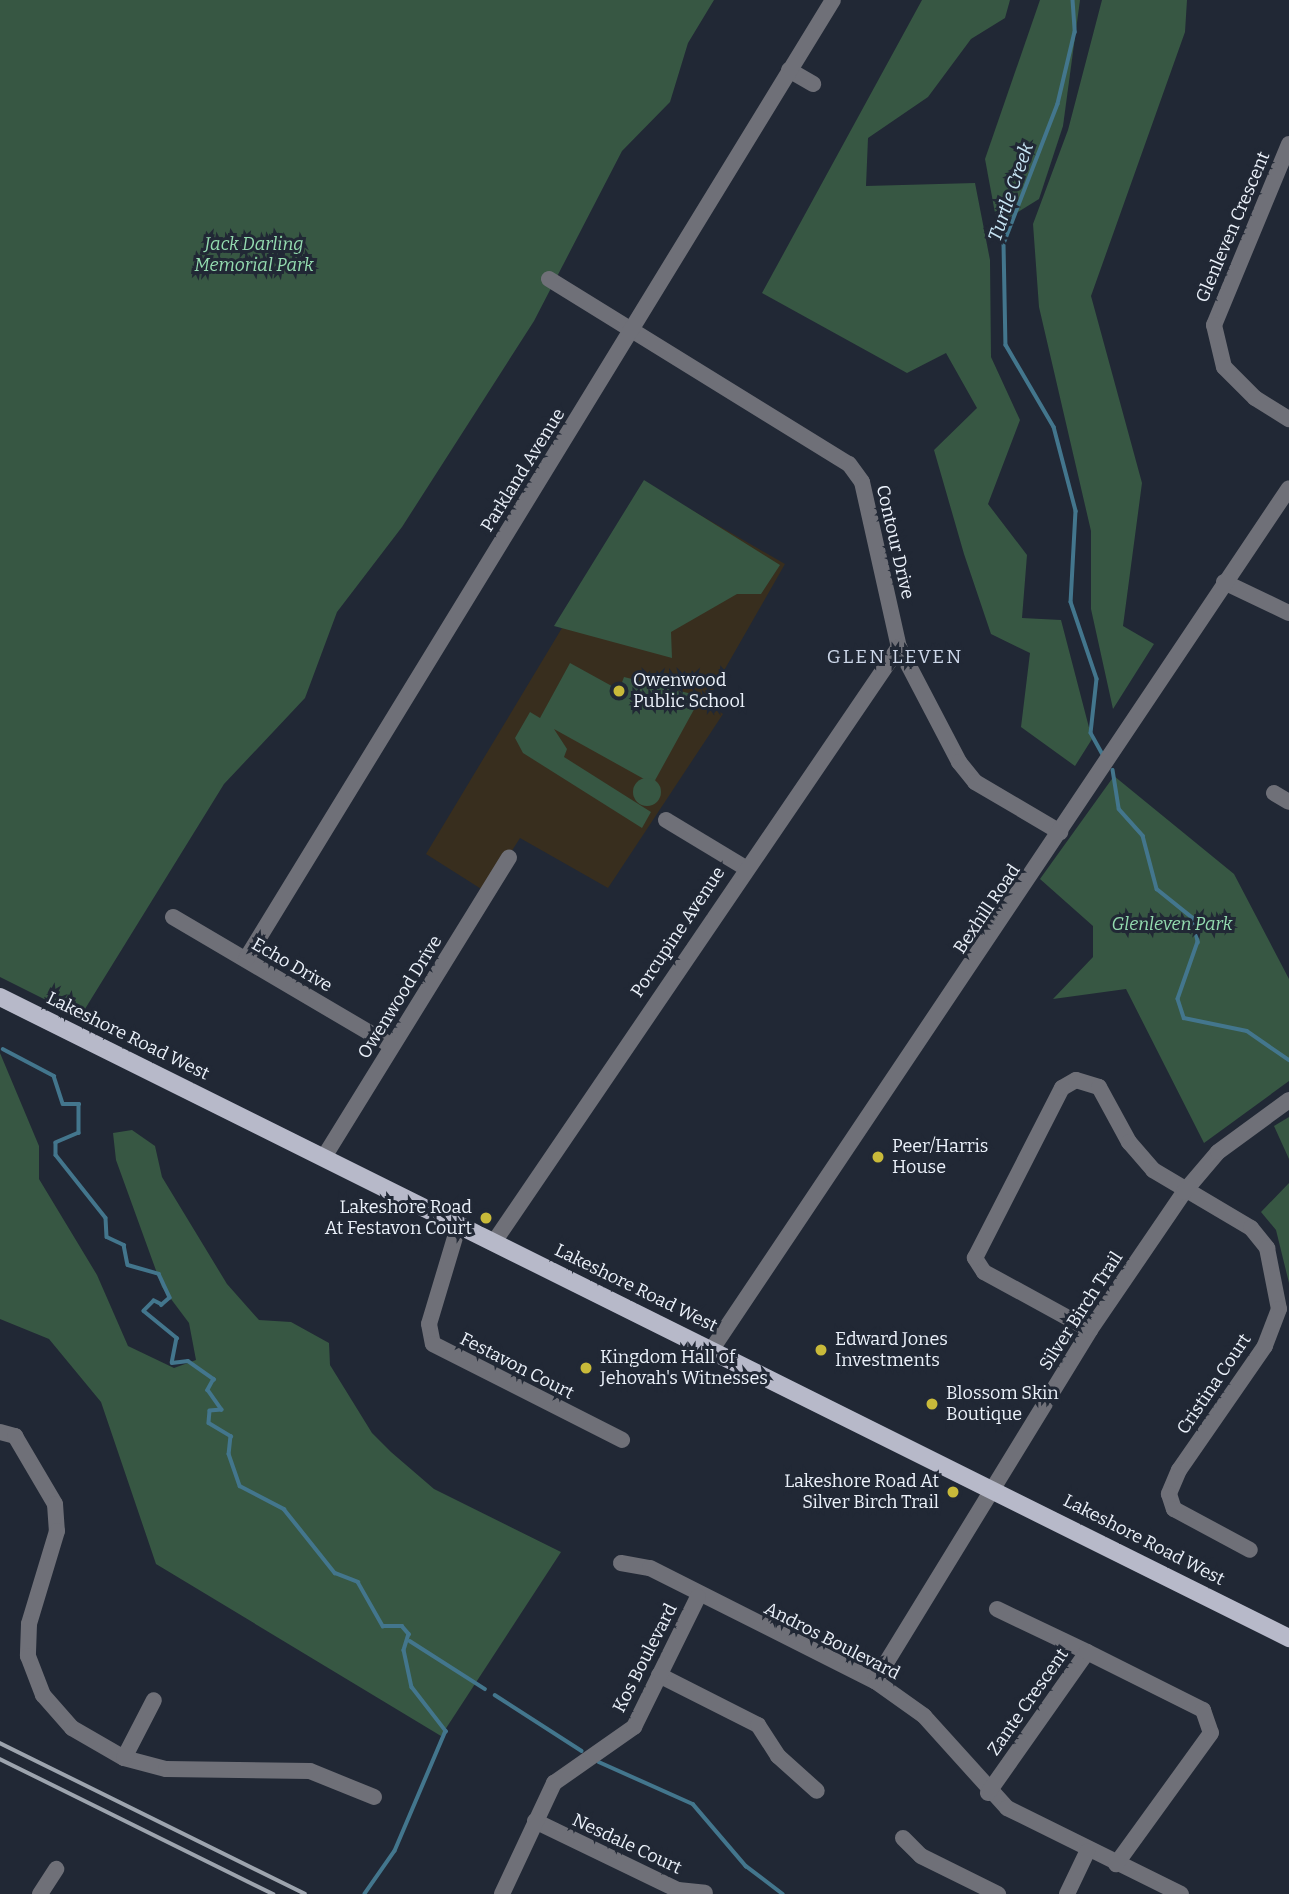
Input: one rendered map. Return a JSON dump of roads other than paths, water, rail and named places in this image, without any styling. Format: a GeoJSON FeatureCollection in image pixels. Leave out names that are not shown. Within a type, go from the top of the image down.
{"type":"FeatureCollection","features":[{"type":"Feature","properties":{"kind":"main road","name":"Lakeshore Road West"},"geometry":{"type":"LineString","coordinates":[[0,997],[993,1487],[1289,1638]]}},
{"type":"Feature","properties":{"kind":"street","name":"Parkland Avenue"},"geometry":{"type":"LineString","coordinates":[[246,959],[833,0]]}},
{"type":"Feature","properties":{"kind":"street"},"geometry":{"type":"LineString","coordinates":[[789,70],[813,84]]}},
{"type":"Feature","properties":{"kind":"street","name":"Glenleven Crescent"},"geometry":{"type":"LineString","coordinates":[[1289,144],[1214,325],[1224,367],[1255,398],[1289,419]]}},
{"type":"Feature","properties":{"kind":"street","name":"Contour Drive"},"geometry":{"type":"LineString","coordinates":[[549,279],[634,327],[849,464],[862,482],[899,647],[966,773],[1060,832]]}},
{"type":"Feature","properties":{"kind":"street","name":"Bexhill Road"},"geometry":{"type":"LineString","coordinates":[[712,1349],[1289,488]]}},
{"type":"Feature","properties":{"kind":"street"},"geometry":{"type":"LineString","coordinates":[[1224,582],[1289,613]]}},
{"type":"Feature","properties":{"kind":"street","name":"Porcupine Avenue"},"geometry":{"type":"LineString","coordinates":[[494,1242],[744,867],[899,647]]}},
{"type":"Feature","properties":{"kind":"street"},"geometry":{"type":"LineString","coordinates":[[1274,793],[1289,802]]}},
{"type":"Feature","properties":{"kind":"street"},"geometry":{"type":"LineString","coordinates":[[666,820],[744,867]]}},
{"type":"Feature","properties":{"kind":"street","name":"Owenwood Drive"},"geometry":{"type":"LineString","coordinates":[[324,1157],[509,857]]}},
{"type":"Feature","properties":{"kind":"street","name":"Echo Drive"},"geometry":{"type":"LineString","coordinates":[[173,917],[392,1046]]}},
{"type":"Feature","properties":{"kind":"street"},"geometry":{"type":"LineString","coordinates":[[1090,1330],[984,1272],[975,1258],[1062,1088],[1076,1080],[1099,1087],[1129,1142],[1184,1192]]}},
{"type":"Feature","properties":{"kind":"street","name":"Silver Birch Trail"},"geometry":{"type":"LineString","coordinates":[[875,1681],[1090,1330],[1184,1192],[1218,1152],[1289,1100]]}},
{"type":"Feature","properties":{"kind":"street","name":"Cristina Court"},"geometry":{"type":"LineString","coordinates":[[1184,1192],[1251,1228],[1267,1248],[1275,1283],[1279,1309],[1265,1346],[1179,1470],[1169,1494],[1174,1509],[1250,1550]]}},
{"type":"Feature","properties":{"kind":"street","name":"Festavon Court"},"geometry":{"type":"LineString","coordinates":[[459,1224],[429,1324],[433,1344],[622,1440]]}},
{"type":"Feature","properties":{"kind":"street"},"geometry":{"type":"LineString","coordinates":[[0,1432],[23,1447],[48,1488],[58,1519],[29,1624],[33,1678],[72,1728],[124,1758],[166,1769],[310,1771],[374,1797]]}},
{"type":"Feature","properties":{"kind":"street","name":"Andros Boulevard"},"geometry":{"type":"LineString","coordinates":[[621,1563],[650,1568],[698,1597],[875,1681],[924,1716],[988,1793],[1087,1852],[1181,1894]]}},
{"type":"Feature","properties":{"kind":"street","name":"Kos Boulevard"},"geometry":{"type":"LineString","coordinates":[[502,1894],[554,1783],[634,1727],[698,1597]]}},
{"type":"Feature","properties":{"kind":"street"},"geometry":{"type":"LineString","coordinates":[[997,1609],[1087,1653]]}},
{"type":"Feature","properties":{"kind":"street","name":"Zante Crescent"},"geometry":{"type":"LineString","coordinates":[[988,1793],[1087,1653],[1203,1710],[1211,1724],[1211,1733],[1116,1864]]}},
{"type":"Feature","properties":{"kind":"street"},"geometry":{"type":"LineString","coordinates":[[659,1675],[758,1725],[778,1756],[817,1791]]}},
{"type":"Feature","properties":{"kind":"street"},"geometry":{"type":"LineString","coordinates":[[124,1758],[154,1700]]}},
{"type":"Feature","properties":{"kind":"street","name":"Nesdale Court"},"geometry":{"type":"LineString","coordinates":[[535,1821],[678,1890],[705,1893]]}},
{"type":"Feature","properties":{"kind":"street"},"geometry":{"type":"LineString","coordinates":[[903,1838],[922,1856],[998,1894]]}},
{"type":"Feature","properties":{"kind":"street"},"geometry":{"type":"LineString","coordinates":[[1067,1894],[1087,1852]]}},
{"type":"Feature","properties":{"kind":"street"},"geometry":{"type":"LineString","coordinates":[[40,1894],[56,1869]]}},
{"type":"Feature","properties":{"kind":"waterway","name":"Turtle Creek"},"geometry":{"type":"LineString","coordinates":[[1073,0],[1075,32],[1058,104],[1004,244],[1006,345],[1054,427],[1076,511],[1071,602],[1097,679],[1091,733],[1102,753]]}},
{"type":"Feature","properties":{"kind":"waterway","name":"Turtle Creek"},"geometry":{"type":"LineString","coordinates":[[1113,770],[1119,809],[1143,836],[1157,889],[1193,918],[1198,942],[1178,999],[1184,1018],[1247,1031],[1289,1060]]}},
{"type":"Feature","properties":{"kind":"waterway"},"geometry":{"type":"LineString","coordinates":[[3,1049],[54,1076],[63,1104],[79,1104],[79,1133],[56,1143],[56,1155],[106,1218],[107,1237],[124,1245],[128,1265],[159,1274],[170,1298],[162,1305],[154,1301],[144,1311],[177,1338],[172,1363],[188,1361],[214,1379],[208,1390],[222,1410],[210,1411],[209,1423],[231,1436],[229,1454],[240,1486],[284,1509],[335,1573],[358,1582],[383,1626],[402,1626],[409,1634],[404,1650],[412,1687],[446,1731],[395,1851],[365,1894]]}},
{"type":"Feature","properties":{"kind":"waterway"},"geometry":{"type":"LineString","coordinates":[[410,1641],[485,1689]]}},
{"type":"Feature","properties":{"kind":"waterway"},"geometry":{"type":"LineString","coordinates":[[495,1695],[582,1751]]}},
{"type":"Feature","properties":{"kind":"waterway"},"geometry":{"type":"LineString","coordinates":[[599,1762],[693,1804],[746,1866],[783,1894]]}},
{"type":"Feature","properties":{"kind":"railway"},"geometry":{"type":"LineString","coordinates":[[0,1743],[305,1894]]}},
{"type":"Feature","properties":{"kind":"railway"},"geometry":{"type":"LineString","coordinates":[[0,1759],[273,1894]]}},
{"type":"Feature","properties":{"kind":"place","name":"Owenwood Public School"},"geometry":{"type":"Point","coordinates":[619,691]}},
{"type":"Feature","properties":{"kind":"place","name":"Peer/Harris House"},"geometry":{"type":"Point","coordinates":[878,1157]}},
{"type":"Feature","properties":{"kind":"place","name":"Lakeshore Road At Festavon Court"},"geometry":{"type":"Point","coordinates":[486,1218]}},
{"type":"Feature","properties":{"kind":"place","name":"Edward Jones Investments"},"geometry":{"type":"Point","coordinates":[821,1350]}},
{"type":"Feature","properties":{"kind":"place","name":"Kingdom Hall of Jehovah's Witnesses"},"geometry":{"type":"Point","coordinates":[586,1368]}},
{"type":"Feature","properties":{"kind":"place","name":"Blossom Skin Boutique"},"geometry":{"type":"Point","coordinates":[932,1404]}},
{"type":"Feature","properties":{"kind":"place","name":"Lakeshore Road At Silver Birch Trail"},"geometry":{"type":"Point","coordinates":[953,1492]}},
{"type":"Feature","properties":{"kind":"district","name":"GLEN LEVEN"},"geometry":{"type":"Point","coordinates":[895,657]}},
{"type":"Feature","properties":{"kind":"park label","name":"Jack Darling Memorial Park"},"geometry":{"type":"Point","coordinates":[254,255]}},
{"type":"Feature","properties":{"kind":"park label","name":"Glenleven Park"},"geometry":{"type":"Point","coordinates":[1172,924]}}]}
